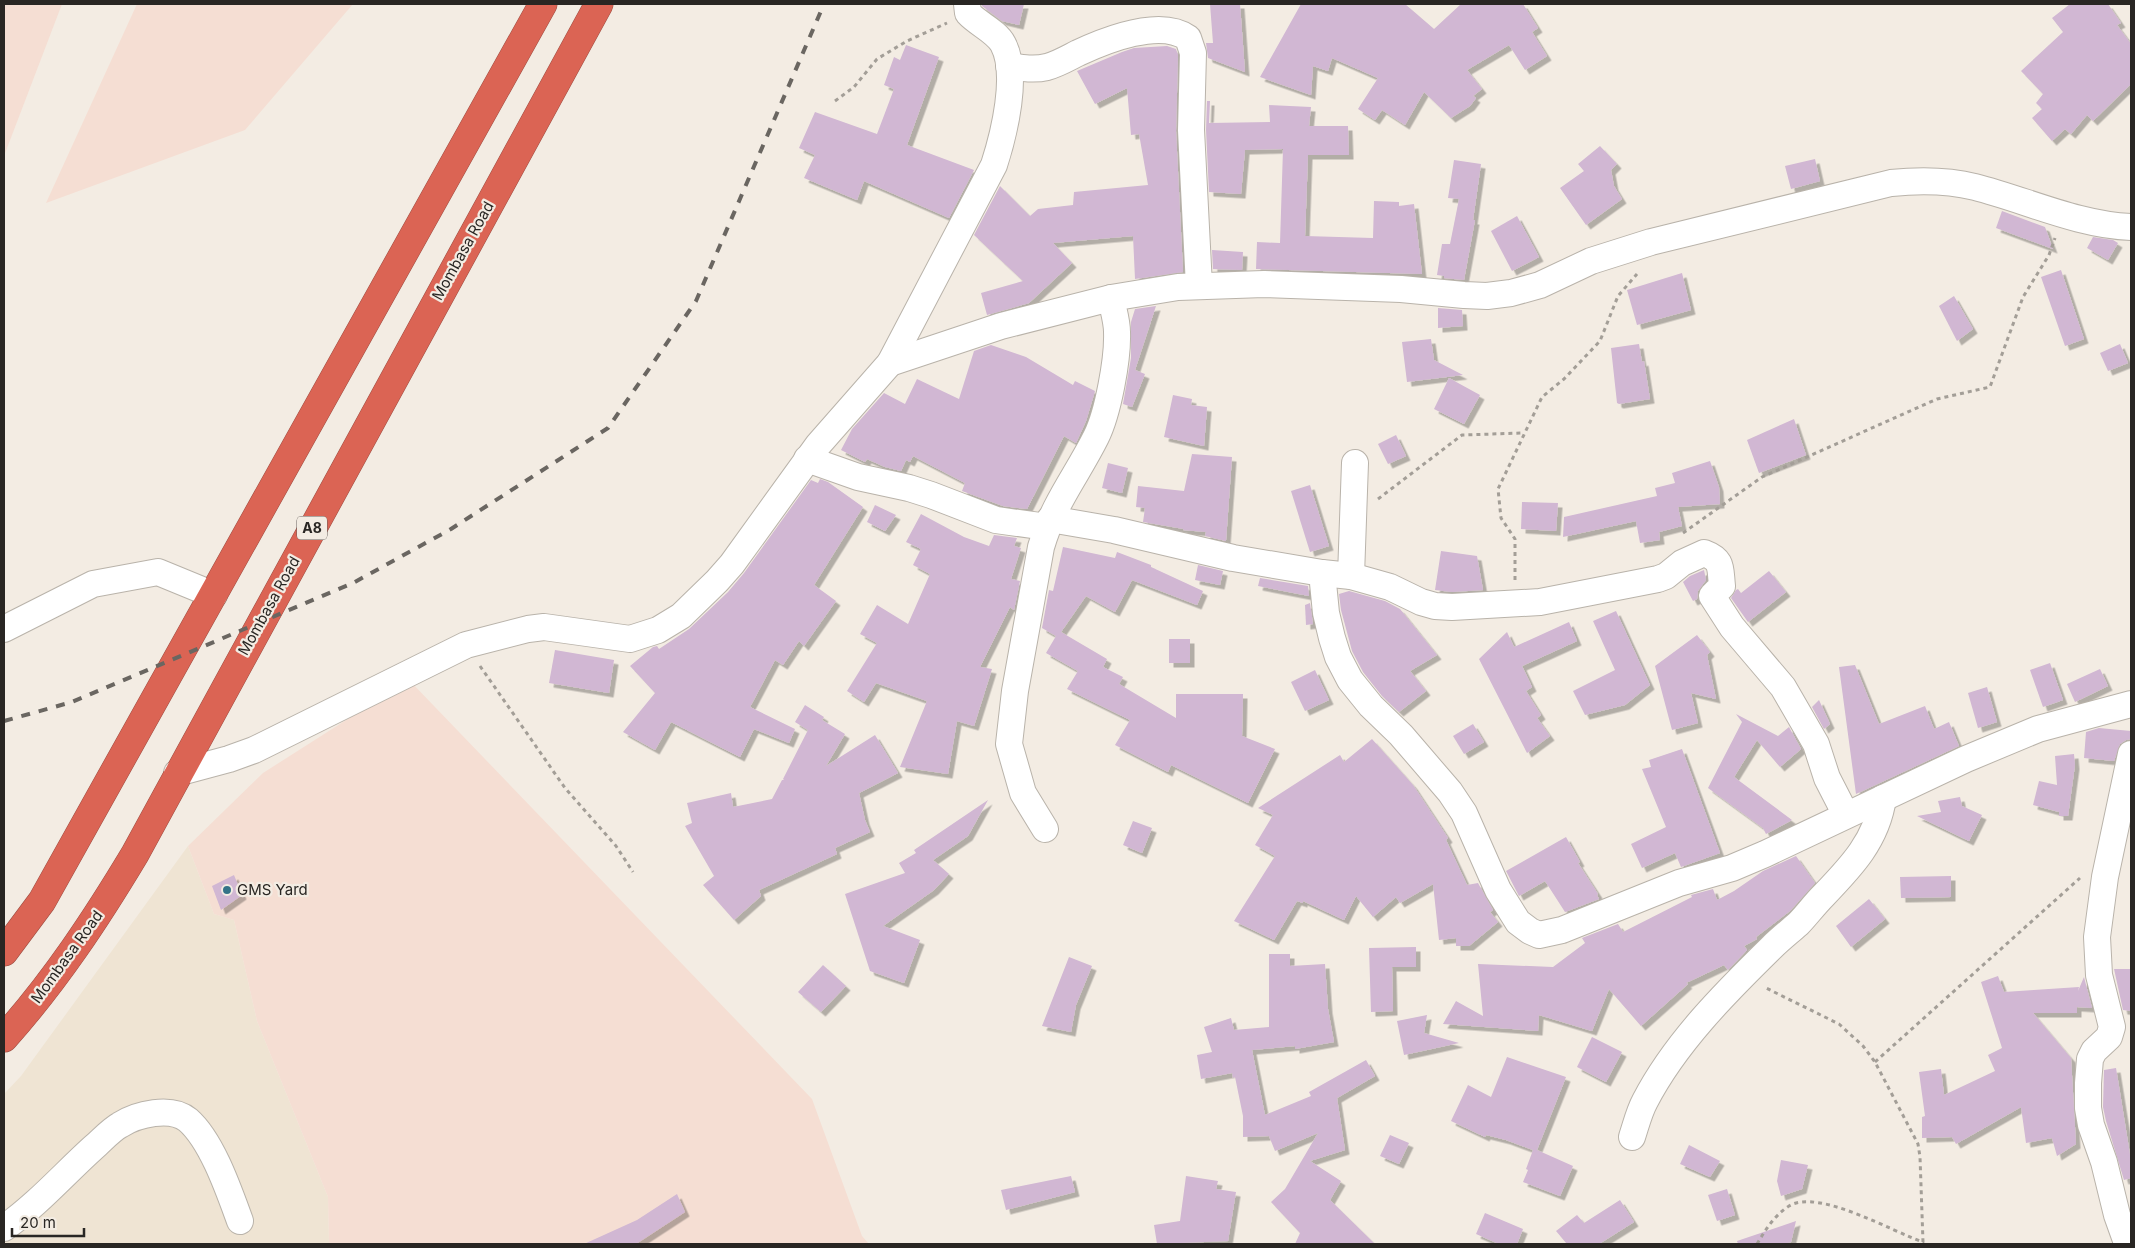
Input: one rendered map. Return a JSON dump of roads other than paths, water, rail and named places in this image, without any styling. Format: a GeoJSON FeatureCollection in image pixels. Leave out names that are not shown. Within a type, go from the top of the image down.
{"type":"FeatureCollection","features":[{"type":"Feature","properties":{"kind":"highway"},"geometry":{"type":"LineString","coordinates":[[4,952],[42,900],[543,4]]}},
{"type":"Feature","properties":{"kind":"highway","name":"Mombasa Road"},"geometry":{"type":"LineString","coordinates":[[4,1038],[36,1002],[96,919],[134,854],[599,4]]}},
{"type":"Feature","properties":{"kind":"street"},"geometry":{"type":"LineString","coordinates":[[177,773],[254,750],[466,644],[544,627],[630,639],[658,630],[681,616],[718,581],[808,459],[890,363],[994,165],[1003,134],[1010,82],[1009,66],[1002,42],[967,9]]}},
{"type":"Feature","properties":{"kind":"street"},"geometry":{"type":"LineString","coordinates":[[1009,66],[1031,69],[1048,66],[1100,43],[1127,34],[1172,31],[1188,38],[1193,53],[1191,130],[1199,286]]}},
{"type":"Feature","properties":{"kind":"street"},"geometry":{"type":"LineString","coordinates":[[890,363],[1001,326],[1139,292],[1199,286],[1282,285],[1418,290],[1464,296],[1511,293],[1540,285],[1591,261],[1651,242],[1891,183],[1914,181],[1948,182],[1975,187],[2092,221],[2131,227]]}},
{"type":"Feature","properties":{"kind":"street"},"geometry":{"type":"LineString","coordinates":[[1045,829],[1023,793],[1009,744],[1015,691],[1041,547],[1061,496],[1096,437],[1103,420],[1117,345],[1117,330],[1111,298]]}},
{"type":"Feature","properties":{"kind":"street"},"geometry":{"type":"LineString","coordinates":[[808,459],[858,477],[909,488],[996,520],[1114,530],[1233,558],[1351,576],[1390,587],[1411,598],[1435,606],[1521,605],[1604,591],[1666,576],[1682,563],[1704,553],[1714,556],[1720,565],[1722,586],[1712,596],[1732,627],[1759,656],[1787,693],[1816,744],[1826,778],[1846,815]]}},
{"type":"Feature","properties":{"kind":"street"},"geometry":{"type":"LineString","coordinates":[[1351,576],[1355,463]]}},
{"type":"Feature","properties":{"kind":"street"},"geometry":{"type":"LineString","coordinates":[[4,629],[93,584],[158,572],[214,595]]}},
{"type":"Feature","properties":{"kind":"street"},"geometry":{"type":"LineString","coordinates":[[1322,573],[1326,613],[1332,638],[1338,657],[1350,680],[1371,706],[1401,735],[1450,792],[1464,813],[1498,890],[1518,922],[1539,935],[1548,934],[1679,883],[1732,868],[1966,760],[2038,729],[2131,704]]}},
{"type":"Feature","properties":{"kind":"street"},"geometry":{"type":"LineString","coordinates":[[2127,1243],[2117,1215],[2104,1162],[2091,1125],[2088,1108],[2090,1059],[2094,1051],[2108,1037],[2112,1027],[2099,975],[2097,945],[2100,907],[2131,754]]}},
{"type":"Feature","properties":{"kind":"street"},"geometry":{"type":"LineString","coordinates":[[1632,1137],[1644,1104],[1668,1064],[1699,1025],[1743,976],[1773,945],[1798,924],[1857,860],[1875,830],[1883,798]]}},
{"type":"Feature","properties":{"kind":"street"},"geometry":{"type":"LineString","coordinates":[[4,1228],[25,1213],[120,1125],[144,1115],[167,1112],[186,1118],[197,1129],[220,1170],[240,1220]]}},
{"type":"Feature","properties":{"kind":"railway"},"geometry":{"type":"LineString","coordinates":[[4,721],[72,702],[353,583],[451,529],[608,428],[696,301],[824,4]]}},
{"type":"Feature","properties":{"kind":"place","name":"GMS Yard"},"geometry":{"type":"Point","coordinates":[227,890]}}]}
